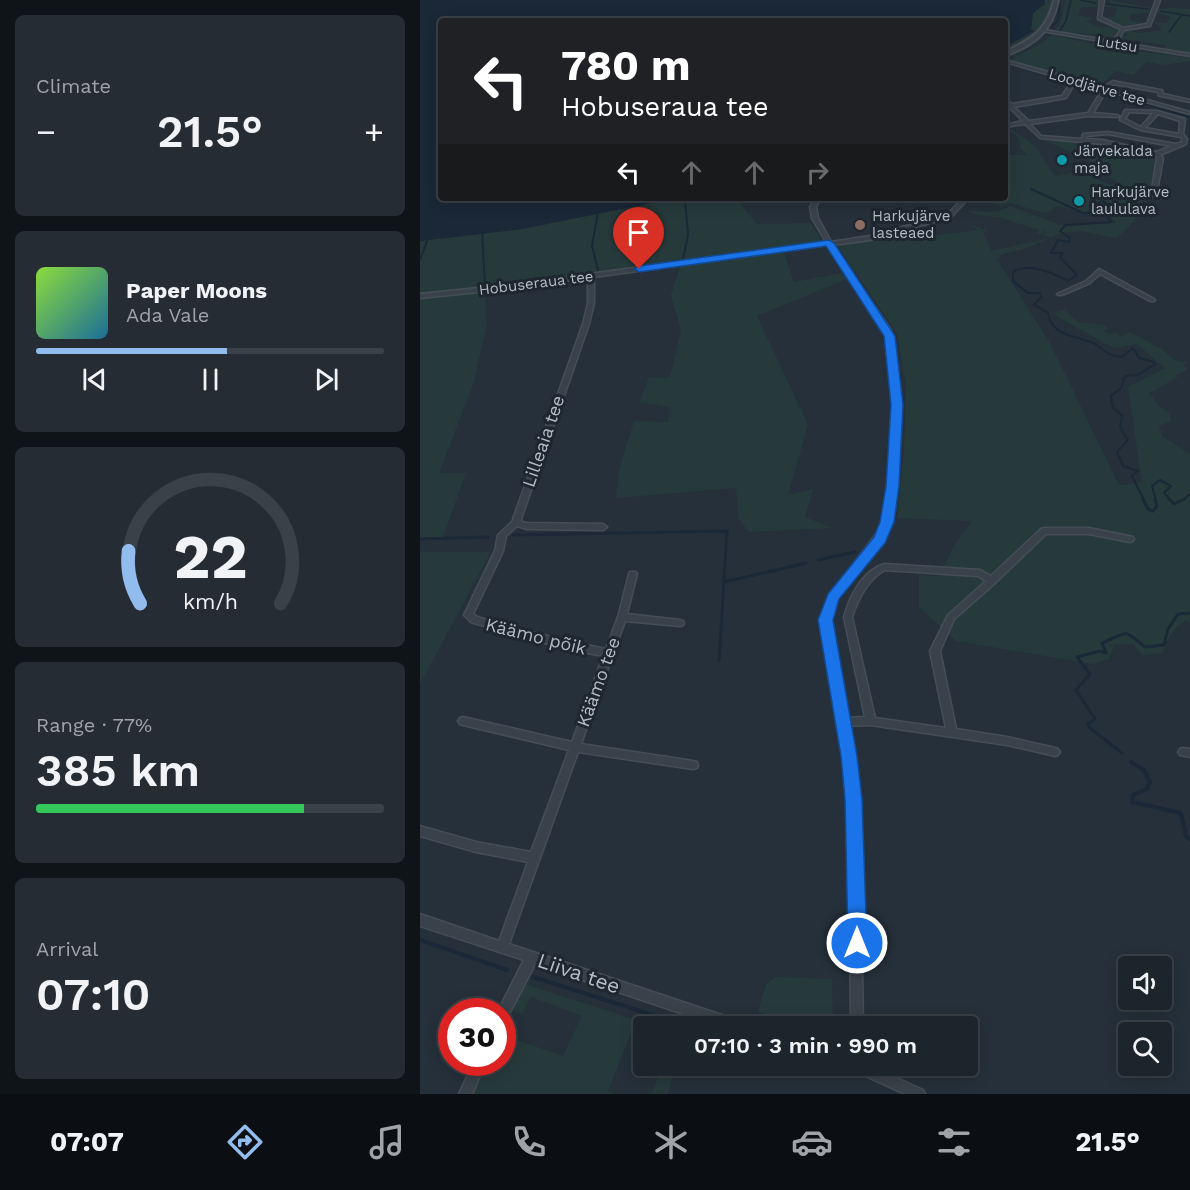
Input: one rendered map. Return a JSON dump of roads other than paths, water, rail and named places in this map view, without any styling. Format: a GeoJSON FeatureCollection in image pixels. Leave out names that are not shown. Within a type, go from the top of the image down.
{"type":"FeatureCollection","features":[{"type":"Feature","properties":{"kind":"street"},"geometry":{"type":"LineString","coordinates":[[1008,53],[1028,43],[1044,31],[1054,17],[1056,0]]}},
{"type":"Feature","properties":{"kind":"street"},"geometry":{"type":"LineString","coordinates":[[1102,0],[1099,18],[1124,29],[1149,25],[1158,0]]}},
{"type":"Feature","properties":{"kind":"street"},"geometry":{"type":"LineString","coordinates":[[1113,45],[1124,29]]}},
{"type":"Feature","properties":{"kind":"street","name":"Lutsu"},"geometry":{"type":"LineString","coordinates":[[1044,31],[1113,45],[1190,55]]}},
{"type":"Feature","properties":{"kind":"street","name":"Loodjärve tee"},"geometry":{"type":"LineString","coordinates":[[1008,62],[1103,91],[1190,113]]}},
{"type":"Feature","properties":{"kind":"street"},"geometry":{"type":"LineString","coordinates":[[1086,114],[1090,114],[1103,91],[1113,82],[1160,91],[1161,95],[1190,101]]}},
{"type":"Feature","properties":{"kind":"street"},"geometry":{"type":"LineString","coordinates":[[1011,106],[1064,97],[1071,86]]}},
{"type":"Feature","properties":{"kind":"street"},"geometry":{"type":"LineString","coordinates":[[1153,103],[1161,95]]}},
{"type":"Feature","properties":{"kind":"street"},"geometry":{"type":"LineString","coordinates":[[1008,103],[1037,135],[1045,138],[1084,140],[1157,154],[1184,143],[1183,120],[1157,112],[1127,111],[1122,120],[1142,129],[1182,136]]}},
{"type":"Feature","properties":{"kind":"street"},"geometry":{"type":"LineString","coordinates":[[1142,129],[1157,112]]}},
{"type":"Feature","properties":{"kind":"street"},"geometry":{"type":"LineString","coordinates":[[1008,125],[1086,114],[1117,116]]}},
{"type":"Feature","properties":{"kind":"street"},"geometry":{"type":"LineString","coordinates":[[1084,140],[1084,135],[1108,133],[1190,148]]}},
{"type":"Feature","properties":{"kind":"street"},"geometry":{"type":"LineString","coordinates":[[1154,196],[1160,159],[1157,154]]}},
{"type":"Feature","properties":{"kind":"street"},"geometry":{"type":"LineString","coordinates":[[817,201],[813,211],[829,243],[888,330],[897,390],[893,486],[884,530],[833,597],[826,620],[844,722],[854,799],[857,1016]]}},
{"type":"Feature","properties":{"kind":"street"},"geometry":{"type":"LineString","coordinates":[[829,243],[891,233],[944,218],[964,201]]}},
{"type":"Feature","properties":{"kind":"street","name":"Hobuseraua tee"},"geometry":{"type":"LineString","coordinates":[[420,296],[591,276],[829,243]]}},
{"type":"Feature","properties":{"kind":"street"},"geometry":{"type":"LineString","coordinates":[[1060,294],[1088,282],[1098,271],[1152,300]]}},
{"type":"Feature","properties":{"kind":"street","name":"Lilleaia tee"},"geometry":{"type":"LineString","coordinates":[[517,522],[522,502],[591,310],[591,276]]}},
{"type":"Feature","properties":{"kind":"street"},"geometry":{"type":"LineString","coordinates":[[517,522],[527,526],[603,527]]}},
{"type":"Feature","properties":{"kind":"street","name":"Käämo põik"},"geometry":{"type":"LineString","coordinates":[[517,522],[502,535],[499,551],[468,613],[470,618],[566,645],[608,653]]}},
{"type":"Feature","properties":{"kind":"street"},"geometry":{"type":"LineString","coordinates":[[952,733],[934,651],[951,617],[1044,531],[1089,531],[1130,539]]}},
{"type":"Feature","properties":{"kind":"street"},"geometry":{"type":"LineString","coordinates":[[871,721],[848,617],[850,607],[876,569],[884,567],[980,573],[992,581]]}},
{"type":"Feature","properties":{"kind":"street","name":"Käämo tee"},"geometry":{"type":"LineString","coordinates":[[502,947],[622,617],[633,574]]}},
{"type":"Feature","properties":{"kind":"street","name":"Käämo tee"},"geometry":{"type":"LineString","coordinates":[[622,617],[680,623]]}},
{"type":"Feature","properties":{"kind":"street","name":"Käämo tee"},"geometry":{"type":"LineString","coordinates":[[463,721],[575,747],[693,765]]}},
{"type":"Feature","properties":{"kind":"street"},"geometry":{"type":"LineString","coordinates":[[844,722],[871,721],[1007,741],[1055,752]]}},
{"type":"Feature","properties":{"kind":"street"},"geometry":{"type":"LineString","coordinates":[[420,831],[476,847],[535,858]]}},
{"type":"Feature","properties":{"kind":"street","name":"Liiva tee"},"geometry":{"type":"LineString","coordinates":[[420,920],[707,1016]]}},
{"type":"Feature","properties":{"kind":"street"},"geometry":{"type":"LineString","coordinates":[[511,998],[532,957]]}},
{"type":"Feature","properties":{"kind":"street"},"geometry":{"type":"LineString","coordinates":[[465,1094],[473,1076]]}},
{"type":"Feature","properties":{"kind":"street"},"geometry":{"type":"LineString","coordinates":[[879,1076],[919,1094]]}},
{"type":"Feature","properties":{"kind":"water"},"geometry":{"type":"Polygon","coordinates":[[[420,0],[1045,0],[1045,4],[1033,13],[1031,29],[1034,31],[1008,45],[1008,18],[438,18],[438,201],[661,201],[522,229],[420,241],[420,0]]]}},
{"type":"Feature","properties":{"kind":"waterway"},"geometry":{"type":"LineString","coordinates":[[1052,27],[1058,20],[1060,0]]}},
{"type":"Feature","properties":{"kind":"waterway"},"geometry":{"type":"LineString","coordinates":[[1059,32],[1066,21],[1071,0]]}},
{"type":"Feature","properties":{"kind":"waterway"},"geometry":{"type":"LineString","coordinates":[[1080,0],[1096,3]]}},
{"type":"Feature","properties":{"kind":"waterway"},"geometry":{"type":"LineString","coordinates":[[1106,4],[1148,9]]}},
{"type":"Feature","properties":{"kind":"waterway"},"geometry":{"type":"LineString","coordinates":[[1160,11],[1190,16]]}},
{"type":"Feature","properties":{"kind":"waterway"},"geometry":{"type":"LineString","coordinates":[[1169,32],[1181,16]]}},
{"type":"Feature","properties":{"kind":"waterway"},"geometry":{"type":"LineString","coordinates":[[1008,64],[1190,117]]}},
{"type":"Feature","properties":{"kind":"waterway"},"geometry":{"type":"LineString","coordinates":[[1031,189],[1083,213],[1091,213],[1090,206],[1104,201],[1109,205],[1108,217],[1111,222],[1066,225],[1060,231],[1070,238],[1069,242],[1058,240],[1051,253],[1063,253],[1060,257],[1077,275],[1068,281],[1048,272],[1026,268],[1013,272],[1013,281],[1028,293],[1040,293],[1041,297],[1034,305],[1048,313],[1050,321],[1060,331],[1093,343],[1116,356],[1122,357],[1133,348],[1139,358],[1154,362],[1155,364],[1138,375],[1125,376],[1121,388],[1111,396],[1113,408],[1122,415],[1120,428],[1128,440],[1117,452],[1123,466],[1138,471],[1132,476],[1144,500]]}},
{"type":"Feature","properties":{"kind":"waterway"},"geometry":{"type":"LineString","coordinates":[[683,259],[688,235],[685,201]]}},
{"type":"Feature","properties":{"kind":"waterway"},"geometry":{"type":"LineString","coordinates":[[598,212],[592,246],[598,270]]}},
{"type":"Feature","properties":{"kind":"waterway"},"geometry":{"type":"LineString","coordinates":[[482,232],[485,286]]}},
{"type":"Feature","properties":{"kind":"waterway"},"geometry":{"type":"LineString","coordinates":[[420,260],[427,241]]}},
{"type":"Feature","properties":{"kind":"waterway"},"geometry":{"type":"LineString","coordinates":[[1156,500],[1152,486],[1160,480],[1171,486],[1164,493],[1171,500]]}},
{"type":"Feature","properties":{"kind":"waterway"},"geometry":{"type":"LineString","coordinates":[[1183,500],[1190,494]]}},
{"type":"Feature","properties":{"kind":"waterway"},"geometry":{"type":"LineString","coordinates":[[1143,499],[1148,509],[1153,511],[1157,506],[1155,499]]}},
{"type":"Feature","properties":{"kind":"waterway"},"geometry":{"type":"LineString","coordinates":[[1169,499],[1174,504],[1183,500]]}},
{"type":"Feature","properties":{"kind":"waterway"},"geometry":{"type":"LineString","coordinates":[[513,535],[727,531],[719,661]]}},
{"type":"Feature","properties":{"kind":"waterway"},"geometry":{"type":"LineString","coordinates":[[420,539],[488,537]]}},
{"type":"Feature","properties":{"kind":"waterway"},"geometry":{"type":"LineString","coordinates":[[818,560],[855,552]]}},
{"type":"Feature","properties":{"kind":"waterway"},"geometry":{"type":"LineString","coordinates":[[724,582],[806,563]]}},
{"type":"Feature","properties":{"kind":"waterway"},"geometry":{"type":"LineString","coordinates":[[1122,753],[1088,724],[1095,719],[1076,690],[1090,674],[1077,657],[1100,651],[1106,653],[1102,643],[1122,634],[1133,637],[1145,647],[1164,645],[1168,629],[1178,614],[1190,613]]}},
{"type":"Feature","properties":{"kind":"waterway"},"geometry":{"type":"LineString","coordinates":[[1131,762],[1144,770],[1150,782],[1147,789],[1133,795],[1132,802],[1181,813],[1186,836],[1190,839]]}},
{"type":"Feature","properties":{"kind":"waterway"},"geometry":{"type":"LineString","coordinates":[[420,940],[507,970]]}},
{"type":"Feature","properties":{"kind":"waterway"},"geometry":{"type":"LineString","coordinates":[[533,977],[653,1015]]}},
{"type":"Feature","properties":{"kind":"place","name":"Järvekalda maja"},"geometry":{"type":"Point","coordinates":[1062,160]}},
{"type":"Feature","properties":{"kind":"place","name":"Harkujärve laululava"},"geometry":{"type":"Point","coordinates":[1079,201]}},
{"type":"Feature","properties":{"kind":"place","name":"Harkujärve lasteaed"},"geometry":{"type":"Point","coordinates":[860,225]}}]}
